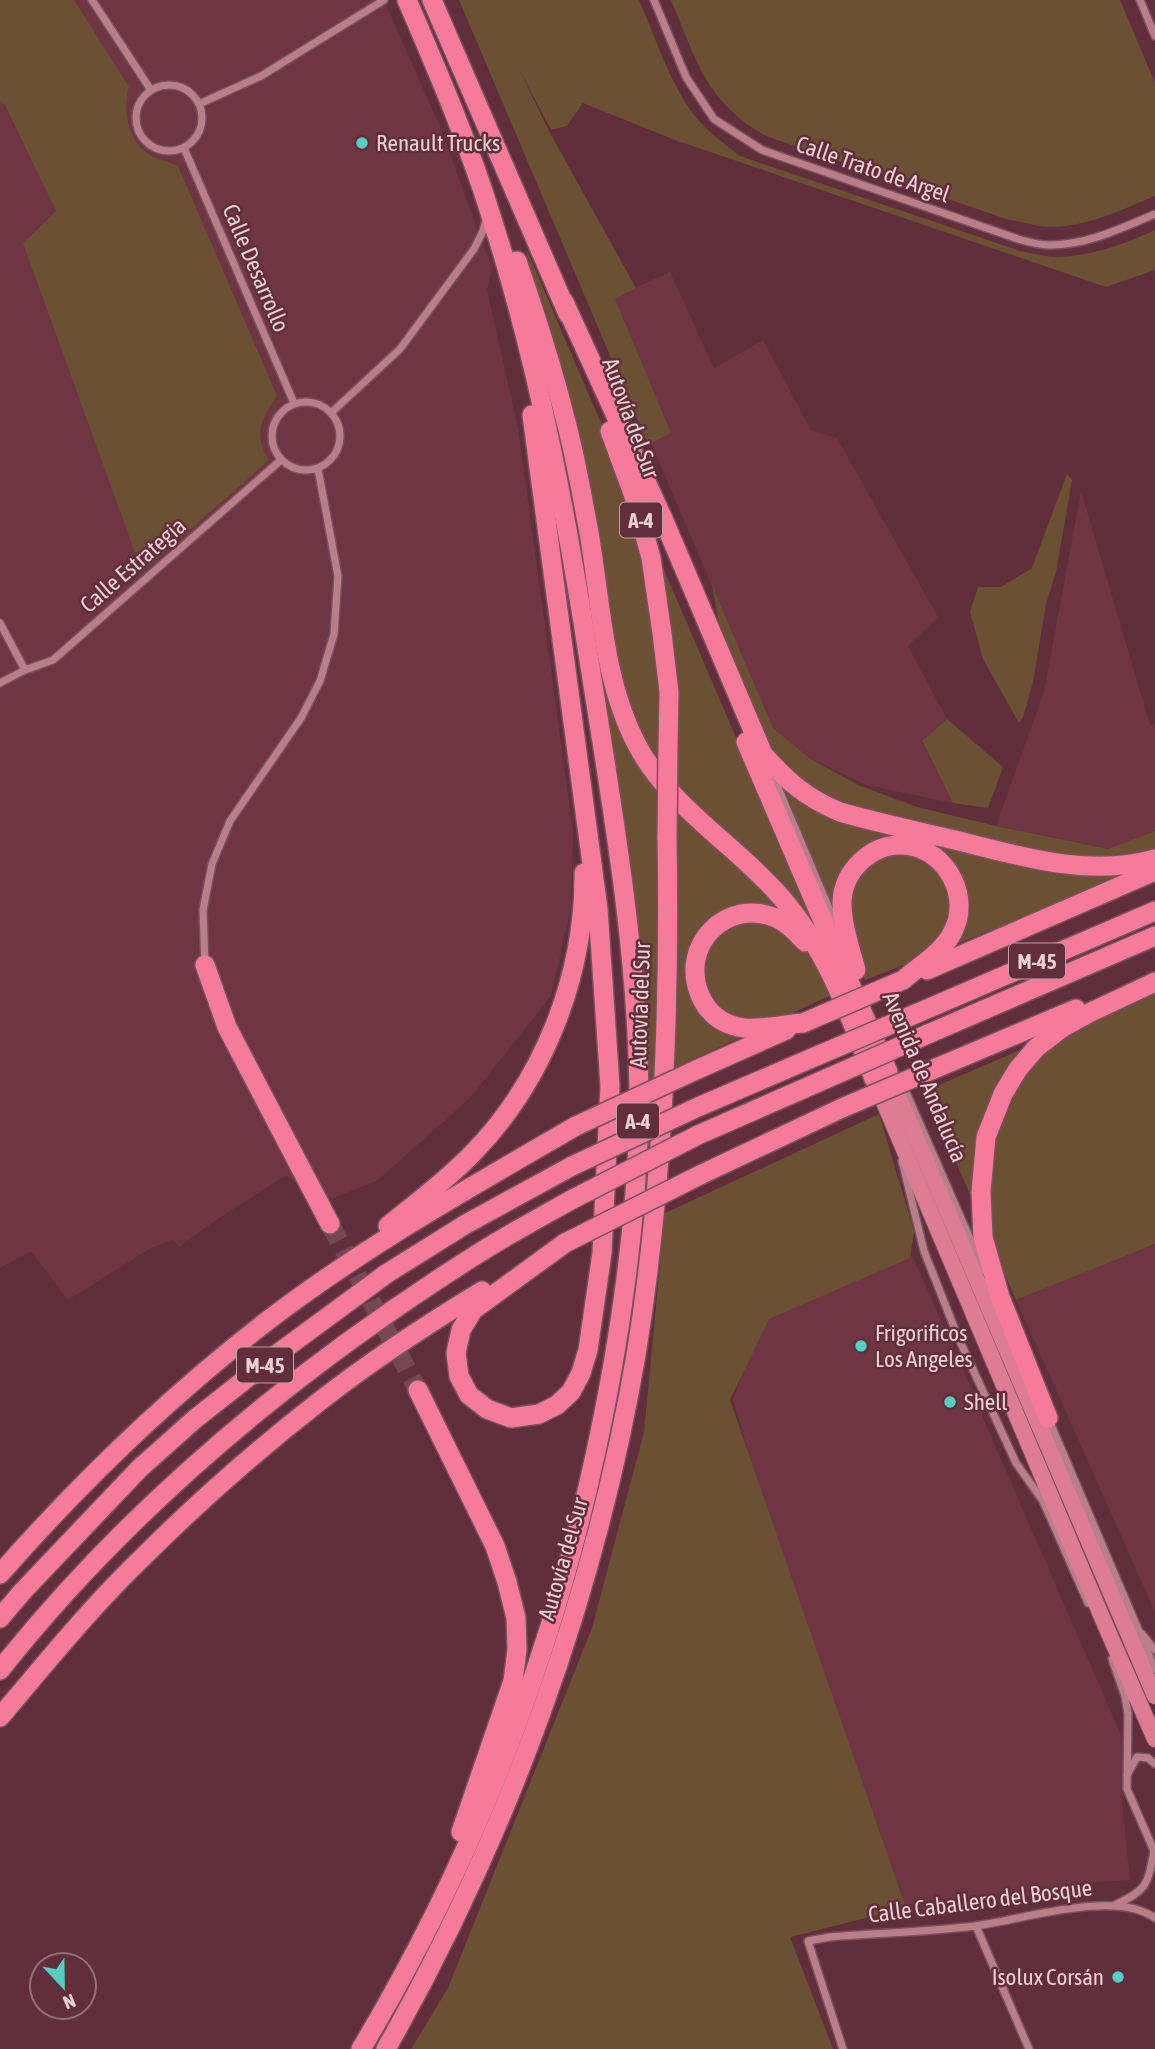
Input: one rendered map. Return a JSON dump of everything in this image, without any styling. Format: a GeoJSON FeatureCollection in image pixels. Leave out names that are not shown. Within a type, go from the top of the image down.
{"type":"FeatureCollection","features":[{"type":"Feature","properties":{"kind":"highway","name":"Autovía del Sur"},"geometry":{"type":"LineString","coordinates":[[361,2049],[449,1889],[511,1743],[559,1598],[598,1445],[625,1291],[636,1190],[639,1115],[633,983],[620,863],[580,605],[552,449],[489,209],[440,76],[407,0]]}},
{"type":"Feature","properties":{"kind":"highway","name":"Autovía del Sur"},"geometry":{"type":"LineString","coordinates":[[386,2049],[438,1956],[503,1814],[558,1665],[607,1493],[635,1355],[654,1209],[664,1056],[668,895],[669,692],[651,558],[635,499],[564,302],[432,0]]}},
{"type":"Feature","properties":{"kind":"highway"},"geometry":{"type":"LineString","coordinates":[[440,76],[502,218],[566,418],[588,529],[609,662],[623,716],[636,745],[663,784],[691,814],[779,895],[807,929],[881,1075]]}},
{"type":"Feature","properties":{"kind":"highway"},"geometry":{"type":"LineString","coordinates":[[500,246],[501,279],[524,374],[537,445],[598,909],[610,1086],[602,1253],[588,1350],[581,1373],[571,1391],[557,1405],[539,1414],[511,1418],[487,1409],[469,1395],[459,1377],[456,1353],[461,1330],[473,1310],[565,1243]]}},
{"type":"Feature","properties":{"kind":"highway"},"geometry":{"type":"LineString","coordinates":[[564,302],[664,520],[763,754],[797,789],[821,803],[859,817],[1060,864],[1108,868],[1155,859]]}},
{"type":"Feature","properties":{"kind":"highway"},"geometry":{"type":"LineString","coordinates":[[618,419],[682,595],[881,1075]]}},
{"type":"Feature","properties":{"kind":"highway"},"geometry":{"type":"LineString","coordinates":[[337,1271],[373,1237],[472,1154],[509,1110],[536,1068],[558,1019],[574,967],[584,891],[583,798]]}},
{"type":"Feature","properties":{"kind":"highway"},"geometry":{"type":"LineString","coordinates":[[856,970],[844,926],[842,900],[847,878],[858,863],[878,850],[901,844],[915,847],[942,863],[956,884],[959,898],[956,925],[948,940],[937,954],[903,980]]}},
{"type":"Feature","properties":{"kind":"highway"},"geometry":{"type":"LineString","coordinates":[[0,1574],[37,1531],[118,1450],[262,1325],[337,1271],[455,1196],[576,1126],[696,1070],[1155,872]]}},
{"type":"Feature","properties":{"kind":"highway","name":"M-45"},"geometry":{"type":"LineString","coordinates":[[0,1618],[141,1468],[195,1419],[386,1274],[466,1224],[572,1166],[698,1107],[1155,911]]}},
{"type":"Feature","properties":{"kind":"highway"},"geometry":{"type":"LineString","coordinates":[[803,1023],[745,1028],[714,1017],[705,1007],[696,986],[694,971],[695,955],[709,933],[720,923],[736,915],[749,914],[762,914],[779,919],[794,931],[814,957],[844,1025],[881,1075]]}},
{"type":"Feature","properties":{"kind":"highway","name":"M-45"},"geometry":{"type":"LineString","coordinates":[[3,1667],[72,1587],[159,1497],[227,1437],[408,1300],[481,1252],[571,1199],[698,1135],[1155,936]]}},
{"type":"Feature","properties":{"kind":"highway"},"geometry":{"type":"LineString","coordinates":[[205,965],[227,1027],[330,1224]]}},
{"type":"Feature","properties":{"kind":"highway"},"geometry":{"type":"LineString","coordinates":[[0,1717],[75,1629],[130,1570],[218,1486],[321,1400],[420,1329],[565,1243],[700,1175],[842,1108],[1155,975]]}},
{"type":"Feature","properties":{"kind":"highway"},"geometry":{"type":"LineString","coordinates":[[1048,1418],[1000,1297],[983,1237],[981,1192],[986,1137],[1003,1094],[1018,1069],[1036,1048],[1062,1028],[1155,982]]}},
{"type":"Feature","properties":{"kind":"highway"},"geometry":{"type":"LineString","coordinates":[[405,1970],[464,1824],[513,1681],[517,1650],[516,1618],[495,1546],[418,1390]]}},
{"type":"Feature","properties":{"kind":"main road","name":"Avenida de Andalucía"},"geometry":{"type":"LineString","coordinates":[[881,1075],[891,1119],[1155,1739]]}},
{"type":"Feature","properties":{"kind":"main road","name":"Avenida de Andalucía"},"geometry":{"type":"LineString","coordinates":[[881,1075],[1155,1696]]}},
{"type":"Feature","properties":{"kind":"street"},"geometry":{"type":"LineString","coordinates":[[92,0],[151,90]]}},
{"type":"Feature","properties":{"kind":"street","name":"Calle Trato de Argel"},"geometry":{"type":"LineString","coordinates":[[654,0],[686,77],[713,119],[762,150],[1037,244],[1074,243],[1102,236],[1155,214]]}},
{"type":"Feature","properties":{"kind":"street"},"geometry":{"type":"LineString","coordinates":[[1140,0],[1155,36]]}},
{"type":"Feature","properties":{"kind":"street"},"geometry":{"type":"LineString","coordinates":[[199,104],[261,76],[382,1]]}},
{"type":"Feature","properties":{"kind":"street"},"geometry":{"type":"LineString","coordinates":[[173,85],[193,95],[199,104],[202,125],[192,142],[184,148],[173,152],[151,147],[137,130],[137,107],[151,90],[173,85]]}},
{"type":"Feature","properties":{"kind":"street","name":"Calle Desarrollo"},"geometry":{"type":"LineString","coordinates":[[184,148],[294,402]]}},
{"type":"Feature","properties":{"kind":"street"},"geometry":{"type":"LineString","coordinates":[[332,412],[400,349],[474,249],[483,232],[489,209]]}},
{"type":"Feature","properties":{"kind":"street"},"geometry":{"type":"LineString","coordinates":[[312,401],[332,412],[340,436],[338,449],[329,462],[318,469],[303,471],[291,468],[281,460],[272,439],[273,425],[281,411],[294,402],[312,401]]}},
{"type":"Feature","properties":{"kind":"street","name":"Calle Estrategia"},"geometry":{"type":"LineString","coordinates":[[0,683],[24,670],[53,660],[281,460]]}},
{"type":"Feature","properties":{"kind":"street"},"geometry":{"type":"LineString","coordinates":[[205,965],[203,911],[212,864],[230,821],[301,718],[320,681],[334,634],[338,576],[318,469]]}},
{"type":"Feature","properties":{"kind":"street"},"geometry":{"type":"LineString","coordinates":[[0,623],[24,670]]}},
{"type":"Feature","properties":{"kind":"street","name":"Avenida de Andalucía"},"geometry":{"type":"LineString","coordinates":[[763,754],[870,1006]]}},
{"type":"Feature","properties":{"kind":"street","name":"Avenida de Andalucía"},"geometry":{"type":"LineString","coordinates":[[875,1018],[1137,1627]]}},
{"type":"Feature","properties":{"kind":"street"},"geometry":{"type":"LineString","coordinates":[[891,1119],[925,1251],[958,1337],[1016,1463],[1069,1539]]}},
{"type":"Feature","properties":{"kind":"street"},"geometry":{"type":"LineString","coordinates":[[1044,1501],[1114,1664],[1125,1696],[1128,1714],[1127,1789],[1155,1853]]}},
{"type":"Feature","properties":{"kind":"street"},"geometry":{"type":"LineString","coordinates":[[1104,1622],[1114,1664]]}},
{"type":"Feature","properties":{"kind":"street"},"geometry":{"type":"LineString","coordinates":[[1137,1627],[1155,1650]]}},
{"type":"Feature","properties":{"kind":"street"},"geometry":{"type":"LineString","coordinates":[[1137,1627],[1155,1670]]}},
{"type":"Feature","properties":{"kind":"street"},"geometry":{"type":"LineString","coordinates":[[1126,1776],[1137,1757],[1148,1758],[1155,1764]]}},
{"type":"Feature","properties":{"kind":"street","name":"Calle Caballero del Bosque"},"geometry":{"type":"LineString","coordinates":[[1115,1905],[1132,1897],[1146,1885],[1155,1853]]}},
{"type":"Feature","properties":{"kind":"street","name":"Calle Caballero del Bosque"},"geometry":{"type":"LineString","coordinates":[[843,2049],[808,1941],[976,1926],[1054,1910],[1115,1905],[1149,1913],[1155,1917]]}},
{"type":"Feature","properties":{"kind":"street"},"geometry":{"type":"LineString","coordinates":[[976,1926],[1029,2049]]}},
{"type":"Feature","properties":{"kind":"shaded area"},"geometry":{"type":"Polygon","coordinates":[[[0,0],[384,0],[441,129],[492,269],[487,290],[518,428],[573,831],[571,907],[551,996],[470,1098],[378,1180],[332,1199],[285,1176],[179,1247],[173,1240],[151,1248],[68,1300],[31,1251],[0,1268],[0,0]]]}},
{"type":"Feature","properties":{"kind":"shaded area"},"geometry":{"type":"Polygon","coordinates":[[[0,0],[74,0],[129,87],[127,116],[137,143],[152,156],[178,166],[277,396],[263,420],[260,435],[269,460],[142,572],[23,243],[56,211],[5,105],[0,103],[0,0]]]}},
{"type":"Feature","properties":{"kind":"shaded area"},"geometry":{"type":"Polygon","coordinates":[[[459,0],[639,0],[685,102],[704,126],[740,156],[1020,251],[1041,255],[1053,257],[1093,252],[1155,230],[1155,270],[1106,287],[675,140],[583,103],[567,126],[551,130],[518,67],[550,133],[636,288],[615,299],[671,433],[648,445],[459,0]]]}},
{"type":"Feature","properties":{"kind":"shaded area"},"geometry":{"type":"Polygon","coordinates":[[[671,0],[1120,0],[1155,83],[1155,196],[1084,223],[1039,226],[1006,219],[766,136],[745,123],[716,94],[696,61],[671,0]]]}},
{"type":"Feature","properties":{"kind":"shaded area"},"geometry":{"type":"Polygon","coordinates":[[[525,246],[844,989],[644,1082],[592,639],[572,416],[525,246]]]}},
{"type":"Feature","properties":{"kind":"shaded area"},"geometry":{"type":"Polygon","coordinates":[[[670,272],[714,368],[763,340],[811,430],[837,438],[938,617],[908,646],[947,719],[922,742],[953,803],[866,785],[809,758],[773,729],[651,443],[612,298],[670,272]]]}},
{"type":"Feature","properties":{"kind":"shaded area"},"geometry":{"type":"Polygon","coordinates":[[[1067,474],[1072,480],[1056,572],[1046,604],[1033,682],[1019,723],[983,659],[970,612],[978,587],[1001,587],[1032,568],[1067,474]]]}},
{"type":"Feature","properties":{"kind":"shaded area"},"geometry":{"type":"Polygon","coordinates":[[[1081,491],[1150,725],[1155,724],[1155,831],[1109,849],[996,826],[1044,692],[1081,491]]]}},
{"type":"Feature","properties":{"kind":"shaded area"},"geometry":{"type":"Polygon","coordinates":[[[712,585],[773,728],[809,758],[858,785],[917,807],[996,826],[1108,849],[1155,831],[1155,861],[1017,920],[865,980],[797,823],[740,681],[719,623],[712,585]]]}},
{"type":"Feature","properties":{"kind":"shaded area"},"geometry":{"type":"Polygon","coordinates":[[[947,719],[1003,767],[988,808],[953,803],[922,741],[947,719]]]}},
{"type":"Feature","properties":{"kind":"shaded area"},"geometry":{"type":"Polygon","coordinates":[[[1155,992],[1155,1244],[1016,1300],[925,1091],[1155,992]]]}},
{"type":"Feature","properties":{"kind":"shaded area"},"geometry":{"type":"Polygon","coordinates":[[[879,1114],[914,1231],[910,1258],[769,1319],[730,1400],[906,1908],[790,1937],[833,2049],[411,2049],[448,1988],[592,1628],[644,1432],[665,1213],[879,1114]]]}},
{"type":"Feature","properties":{"kind":"shaded area"},"geometry":{"type":"Polygon","coordinates":[[[1155,1244],[1155,1612],[1016,1300],[1155,1244]]]}},
{"type":"Feature","properties":{"kind":"shaded area"},"geometry":{"type":"Polygon","coordinates":[[[912,1255],[1125,1744],[1122,1802],[1130,1880],[1075,1884],[976,1908],[899,1910],[815,1684],[733,1399],[766,1313],[912,1255]]]}},
{"type":"Feature","properties":{"kind":"tunnel"},"geometry":{"type":"LineString","coordinates":[[330,1224],[418,1390]]}},
{"type":"Feature","properties":{"kind":"place","name":"Renault Trucks"},"geometry":{"type":"Point","coordinates":[362,143]}},
{"type":"Feature","properties":{"kind":"place","name":"Frigorificos Los Angeles"},"geometry":{"type":"Point","coordinates":[861,1346]}},
{"type":"Feature","properties":{"kind":"place","name":"Shell"},"geometry":{"type":"Point","coordinates":[950,1402]}},
{"type":"Feature","properties":{"kind":"place","name":"Isolux Corsán"},"geometry":{"type":"Point","coordinates":[1118,1977]}}]}
